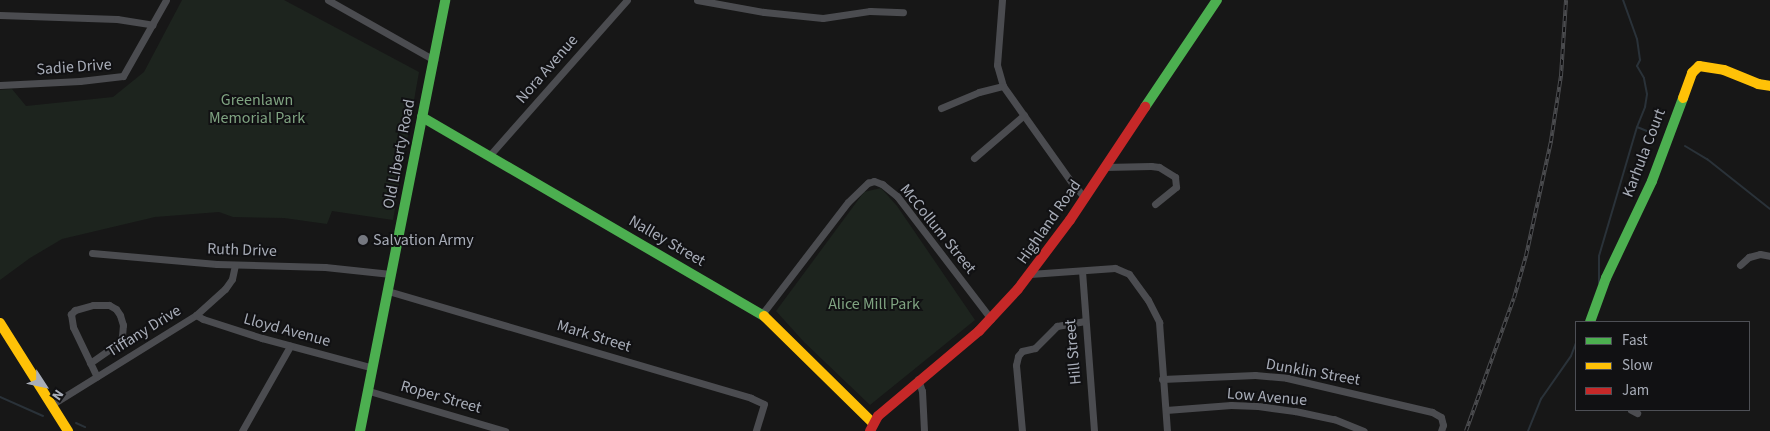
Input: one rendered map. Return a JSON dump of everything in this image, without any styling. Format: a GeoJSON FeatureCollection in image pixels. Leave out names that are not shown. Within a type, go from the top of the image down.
{"type":"FeatureCollection","features":[{"type":"Feature","properties":{"kind":"street","name":"Sadie Drive"},"geometry":{"type":"LineString","coordinates":[[0,85],[118,78],[127,72],[166,0]]}},
{"type":"Feature","properties":{"kind":"street"},"geometry":{"type":"LineString","coordinates":[[328,0],[434,60]]}},
{"type":"Feature","properties":{"kind":"street","name":"Old Liberty Road"},"geometry":{"type":"LineString","coordinates":[[360,431],[445,0]]}},
{"type":"Feature","properties":{"kind":"street","name":"Nora Avenue"},"geometry":{"type":"LineString","coordinates":[[489,156],[627,0]]}},
{"type":"Feature","properties":{"kind":"street"},"geometry":{"type":"LineString","coordinates":[[697,0],[764,12],[823,18],[870,11],[903,12]]}},
{"type":"Feature","properties":{"kind":"street"},"geometry":{"type":"LineString","coordinates":[[1002,0],[997,65],[1003,86],[1072,183],[1085,198]]}},
{"type":"Feature","properties":{"kind":"street","name":"Highland Road"},"geometry":{"type":"LineString","coordinates":[[871,427],[918,380],[991,319],[1030,274],[1085,198],[1217,0]]}},
{"type":"Feature","properties":{"kind":"street"},"geometry":{"type":"LineString","coordinates":[[0,15],[117,19],[153,25]]}},
{"type":"Feature","properties":{"kind":"street","name":"Karhula Court"},"geometry":{"type":"LineString","coordinates":[[1590,321],[1606,278],[1652,181],[1692,73],[1698,66],[1709,66],[1758,84],[1770,86]]}},
{"type":"Feature","properties":{"kind":"street"},"geometry":{"type":"LineString","coordinates":[[941,108],[979,92],[1003,86]]}},
{"type":"Feature","properties":{"kind":"street"},"geometry":{"type":"LineString","coordinates":[[974,158],[1024,115]]}},
{"type":"Feature","properties":{"kind":"street","name":"Nalley Street"},"geometry":{"type":"LineString","coordinates":[[422,117],[762,314],[796,344],[871,427]]}},
{"type":"Feature","properties":{"kind":"street"},"geometry":{"type":"LineString","coordinates":[[1105,167],[1159,167],[1175,177],[1176,187],[1155,204]]}},
{"type":"Feature","properties":{"kind":"street","name":"McCollum Street"},"geometry":{"type":"LineString","coordinates":[[762,314],[848,202],[868,183],[874,181],[882,184],[897,196],[991,319]]}},
{"type":"Feature","properties":{"kind":"street","name":"Ruth Drive"},"geometry":{"type":"LineString","coordinates":[[92,253],[235,264],[325,267],[391,274]]}},
{"type":"Feature","properties":{"kind":"street"},"geometry":{"type":"LineString","coordinates":[[1740,266],[1749,257],[1760,254],[1770,256]]}},
{"type":"Feature","properties":{"kind":"street","name":"Tiffany Drive"},"geometry":{"type":"LineString","coordinates":[[51,405],[196,315],[225,289],[232,280],[235,264]]}},
{"type":"Feature","properties":{"kind":"street"},"geometry":{"type":"LineString","coordinates":[[1030,274],[1082,272],[1115,268],[1129,274],[1148,300],[1159,322],[1167,431]]}},
{"type":"Feature","properties":{"kind":"street","name":"Hill Street"},"geometry":{"type":"LineString","coordinates":[[1082,272],[1084,321],[1094,431]]}},
{"type":"Feature","properties":{"kind":"street","name":"Mark Street"},"geometry":{"type":"LineString","coordinates":[[388,291],[751,398],[764,404],[756,431]]}},
{"type":"Feature","properties":{"kind":"street"},"geometry":{"type":"LineString","coordinates":[[90,362],[120,342],[123,325],[116,309],[109,305],[93,305],[75,310],[71,314],[73,327],[97,377]]}},
{"type":"Feature","properties":{"kind":"street","name":"Lloyd Avenue"},"geometry":{"type":"LineString","coordinates":[[196,315],[229,328],[373,368]]}},
{"type":"Feature","properties":{"kind":"street"},"geometry":{"type":"LineString","coordinates":[[1022,431],[1016,365],[1018,356],[1022,351],[1035,348],[1057,326],[1084,321]]}},
{"type":"Feature","properties":{"kind":"street"},"geometry":{"type":"LineString","coordinates":[[0,323],[68,431]]}},
{"type":"Feature","properties":{"kind":"street"},"geometry":{"type":"LineString","coordinates":[[242,431],[290,346]]}},
{"type":"Feature","properties":{"kind":"street","name":"Dunklin Street"},"geometry":{"type":"LineString","coordinates":[[1162,379],[1256,375],[1287,378],[1432,412],[1441,416],[1443,425],[1441,431]]}},
{"type":"Feature","properties":{"kind":"street"},"geometry":{"type":"LineString","coordinates":[[918,380],[922,390],[924,431]]}},
{"type":"Feature","properties":{"kind":"street","name":"Roper Street"},"geometry":{"type":"LineString","coordinates":[[369,391],[505,431]]}},
{"type":"Feature","properties":{"kind":"street","name":"Low Avenue"},"geometry":{"type":"LineString","coordinates":[[1166,410],[1231,405],[1258,406],[1334,419],[1364,431]]}},
{"type":"Feature","properties":{"kind":"green space","name":"Greenlawn Memorial Park"},"geometry":{"type":"Polygon","coordinates":[[[182,0],[284,0],[419,72],[393,220],[332,211],[327,224],[284,218],[233,217],[219,212],[155,217],[62,239],[30,258],[0,280],[0,90],[12,89],[26,106],[113,97],[144,72],[182,0]]]}},
{"type":"Feature","properties":{"kind":"green space","name":"Alice Mill Park"},"geometry":{"type":"Polygon","coordinates":[[[881,188],[897,206],[975,320],[870,405],[804,342],[776,311],[864,192],[881,188]]]}},
{"type":"Feature","properties":{"kind":"waterway"},"geometry":{"type":"LineString","coordinates":[[1599,283],[1599,256],[1637,127],[1645,107],[1647,94],[1644,78],[1637,66],[1640,60],[1637,39],[1623,0]]}},
{"type":"Feature","properties":{"kind":"waterway"},"geometry":{"type":"LineString","coordinates":[[1637,127],[1657,135]]}},
{"type":"Feature","properties":{"kind":"waterway"},"geometry":{"type":"LineString","coordinates":[[1685,146],[1707,159],[1770,209]]}},
{"type":"Feature","properties":{"kind":"waterway"},"geometry":{"type":"LineString","coordinates":[[1528,431],[1541,399],[1571,356],[1575,346]]}},
{"type":"Feature","properties":{"kind":"waterway"},"geometry":{"type":"LineString","coordinates":[[0,397],[43,416]]}},
{"type":"Feature","properties":{"kind":"waterway"},"geometry":{"type":"LineString","coordinates":[[76,423],[85,427]]}},
{"type":"Feature","properties":{"kind":"railway"},"geometry":{"type":"LineString","coordinates":[[1466,431],[1514,298],[1526,256],[1551,141],[1561,76],[1566,0]]}},
{"type":"Feature","properties":{"kind":"traffic: fast"},"geometry":{"type":"LineString","coordinates":[[360,431],[445,0]]}},
{"type":"Feature","properties":{"kind":"traffic: fast"},"geometry":{"type":"LineString","coordinates":[[1145,107],[1217,0]]}},
{"type":"Feature","properties":{"kind":"traffic: fast"},"geometry":{"type":"LineString","coordinates":[[1590,321],[1606,278],[1652,181],[1683,98]]}},
{"type":"Feature","properties":{"kind":"traffic: fast"},"geometry":{"type":"LineString","coordinates":[[422,117],[764,316]]}},
{"type":"Feature","properties":{"kind":"traffic: slow"},"geometry":{"type":"LineString","coordinates":[[1683,98],[1692,73],[1699,66],[1724,70],[1758,84],[1770,86]]}},
{"type":"Feature","properties":{"kind":"traffic: slow"},"geometry":{"type":"LineString","coordinates":[[764,316],[873,423]]}},
{"type":"Feature","properties":{"kind":"traffic: slow"},"geometry":{"type":"LineString","coordinates":[[0,323],[68,431]]}},
{"type":"Feature","properties":{"kind":"traffic: jam"},"geometry":{"type":"LineString","coordinates":[[870,431],[878,416],[979,331],[1018,289],[1070,220],[1145,107]]}},
{"type":"Feature","properties":{"kind":"place","name":"Salvation Army"},"geometry":{"type":"Point","coordinates":[363,240]}}]}
